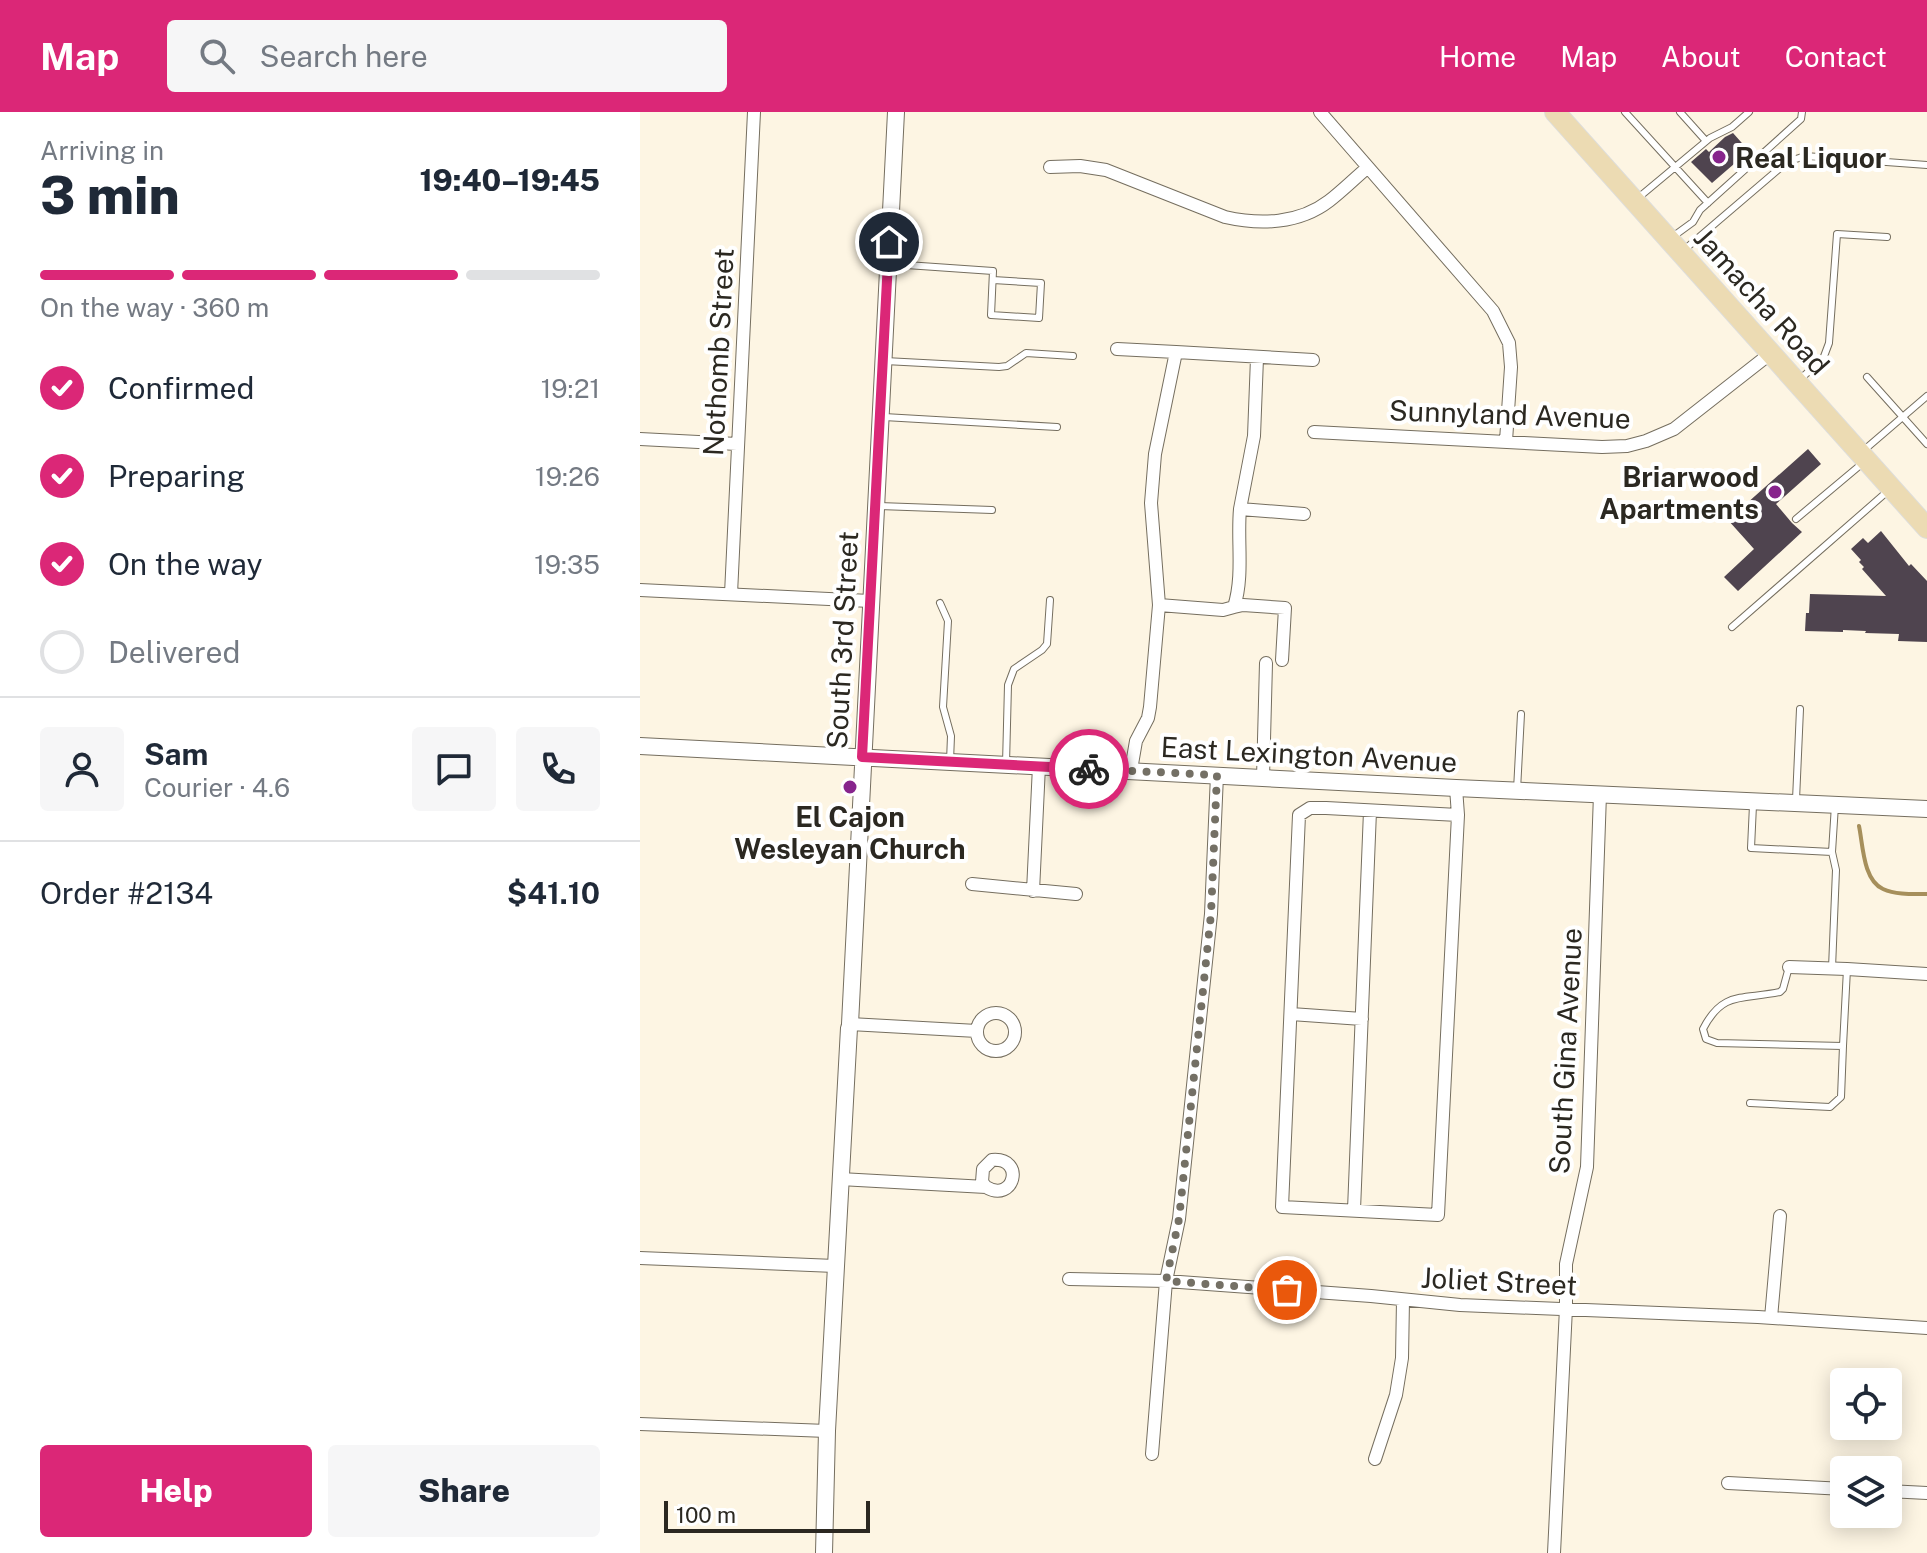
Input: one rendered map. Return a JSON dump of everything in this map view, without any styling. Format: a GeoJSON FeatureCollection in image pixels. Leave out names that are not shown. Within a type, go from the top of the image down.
{"type":"FeatureCollection","features":[{"type":"Feature","properties":{"kind":"main road","name":"Jamacha Road"},"geometry":{"type":"LineString","coordinates":[[1557,113],[1927,528]]}},
{"type":"Feature","properties":{"kind":"street","name":"Nothomb Street"},"geometry":{"type":"LineString","coordinates":[[731,594],[754,112]]}},
{"type":"Feature","properties":{"kind":"street","name":"South 3rd Street"},"geometry":{"type":"LineString","coordinates":[[824,1553],[835,1266],[896,112]]}},
{"type":"Feature","properties":{"kind":"street"},"geometry":{"type":"LineString","coordinates":[[1320,112],[1493,311],[1509,343],[1511,367],[1506,441]]}},
{"type":"Feature","properties":{"kind":"street"},"geometry":{"type":"LineString","coordinates":[[1050,167],[1080,166],[1106,170],[1225,217],[1265,222],[1292,218],[1316,209],[1367,168]]}},
{"type":"Feature","properties":{"kind":"street"},"geometry":{"type":"LineString","coordinates":[[1117,349],[1313,360]]}},
{"type":"Feature","properties":{"kind":"street"},"geometry":{"type":"LineString","coordinates":[[1131,770],[1136,741],[1150,707],[1159,605],[1151,503],[1155,454],[1176,352]]}},
{"type":"Feature","properties":{"kind":"street","name":"Sunnyland Avenue"},"geometry":{"type":"LineString","coordinates":[[1314,432],[1627,446],[1674,429],[1771,353]]}},
{"type":"Feature","properties":{"kind":"street"},"geometry":{"type":"LineString","coordinates":[[1234,607],[1239,591],[1240,509],[1254,436],[1257,358]]}},
{"type":"Feature","properties":{"kind":"street"},"geometry":{"type":"LineString","coordinates":[[640,439],[737,444]]}},
{"type":"Feature","properties":{"kind":"street"},"geometry":{"type":"LineString","coordinates":[[1240,509],[1304,514]]}},
{"type":"Feature","properties":{"kind":"street"},"geometry":{"type":"LineString","coordinates":[[640,590],[870,601]]}},
{"type":"Feature","properties":{"kind":"street"},"geometry":{"type":"LineString","coordinates":[[1159,605],[1223,610],[1243,605],[1285,608],[1282,660]]}},
{"type":"Feature","properties":{"kind":"street"},"geometry":{"type":"LineString","coordinates":[[1263,778],[1266,663]]}},
{"type":"Feature","properties":{"kind":"street","name":"East Lexington Avenue"},"geometry":{"type":"LineString","coordinates":[[640,746],[1927,809]]}},
{"type":"Feature","properties":{"kind":"street"},"geometry":{"type":"LineString","coordinates":[[1033,891],[1039,766]]}},
{"type":"Feature","properties":{"kind":"street"},"geometry":{"type":"LineString","coordinates":[[1152,1454],[1166,1281],[1179,1219],[1211,914],[1217,775]]}},
{"type":"Feature","properties":{"kind":"street"},"geometry":{"type":"LineString","coordinates":[[1456,788],[1458,815],[1438,1215],[1282,1207],[1299,815],[1310,808],[1458,815]]}},
{"type":"Feature","properties":{"kind":"street","name":"South Gina Avenue"},"geometry":{"type":"LineString","coordinates":[[1554,1553],[1566,1264],[1587,1167],[1600,794]]}},
{"type":"Feature","properties":{"kind":"street"},"geometry":{"type":"LineString","coordinates":[[1354,1210],[1370,811]]}},
{"type":"Feature","properties":{"kind":"street"},"geometry":{"type":"LineString","coordinates":[[972,884],[1076,894]]}},
{"type":"Feature","properties":{"kind":"street"},"geometry":{"type":"LineString","coordinates":[[1789,967],[1927,974]]}},
{"type":"Feature","properties":{"kind":"street"},"geometry":{"type":"LineString","coordinates":[[1291,1014],[1362,1019]]}},
{"type":"Feature","properties":{"kind":"street"},"geometry":{"type":"LineString","coordinates":[[849,1026],[977,1031]]}},
{"type":"Feature","properties":{"kind":"street"},"geometry":{"type":"LineString","coordinates":[[840,1179],[986,1187]]}},
{"type":"Feature","properties":{"kind":"street"},"geometry":{"type":"LineString","coordinates":[[1771,1318],[1780,1216]]}},
{"type":"Feature","properties":{"kind":"street"},"geometry":{"type":"LineString","coordinates":[[640,1258],[835,1266]]}},
{"type":"Feature","properties":{"kind":"street","name":"Joliet Street"},"geometry":{"type":"LineString","coordinates":[[1069,1279],[1166,1281],[1460,1305],[1927,1328]]}},
{"type":"Feature","properties":{"kind":"street"},"geometry":{"type":"LineString","coordinates":[[1375,1459],[1396,1395],[1402,1358],[1403,1300]]}},
{"type":"Feature","properties":{"kind":"street"},"geometry":{"type":"LineString","coordinates":[[640,1424],[827,1431]]}},
{"type":"Feature","properties":{"kind":"street"},"geometry":{"type":"LineString","coordinates":[[1728,1483],[1830,1488]]}},
{"type":"Feature","properties":{"kind":"street"},"geometry":{"type":"LineString","coordinates":[[1902,1492],[1927,1493]]}},
{"type":"Feature","properties":{"kind":"lane"},"geometry":{"type":"LineString","coordinates":[[1625,112],[1708,203]]}},
{"type":"Feature","properties":{"kind":"lane"},"geometry":{"type":"LineString","coordinates":[[1680,112],[1706,141]]}},
{"type":"Feature","properties":{"kind":"lane"},"geometry":{"type":"LineString","coordinates":[[1635,201],[1706,141],[1732,127],[1749,112]]}},
{"type":"Feature","properties":{"kind":"lane"},"geometry":{"type":"LineString","coordinates":[[1675,246],[1700,210],[1801,119],[1802,112]]}},
{"type":"Feature","properties":{"kind":"lane"},"geometry":{"type":"LineString","coordinates":[[1675,246],[1787,162],[1805,156],[1927,165]]}},
{"type":"Feature","properties":{"kind":"lane"},"geometry":{"type":"LineString","coordinates":[[1797,381],[1823,359],[1829,343],[1837,234],[1887,237]]}},
{"type":"Feature","properties":{"kind":"lane"},"geometry":{"type":"LineString","coordinates":[[888,264],[993,271],[991,315],[1039,318],[1041,283],[993,280]]}},
{"type":"Feature","properties":{"kind":"lane"},"geometry":{"type":"LineString","coordinates":[[883,360],[999,367],[1007,366],[1026,353],[1073,356]]}},
{"type":"Feature","properties":{"kind":"lane"},"geometry":{"type":"LineString","coordinates":[[1867,377],[1927,444]]}},
{"type":"Feature","properties":{"kind":"lane"},"geometry":{"type":"LineString","coordinates":[[1796,519],[1927,396]]}},
{"type":"Feature","properties":{"kind":"lane"},"geometry":{"type":"LineString","coordinates":[[880,417],[1057,427]]}},
{"type":"Feature","properties":{"kind":"lane"},"geometry":{"type":"LineString","coordinates":[[1732,627],[1891,488]]}},
{"type":"Feature","properties":{"kind":"lane"},"geometry":{"type":"LineString","coordinates":[[875,505],[992,510]]}},
{"type":"Feature","properties":{"kind":"lane"},"geometry":{"type":"LineString","coordinates":[[1006,764],[1008,685],[1014,669],[1047,644],[1050,600]]}},
{"type":"Feature","properties":{"kind":"lane"},"geometry":{"type":"LineString","coordinates":[[940,603],[948,621],[943,707],[951,736],[950,761]]}},
{"type":"Feature","properties":{"kind":"lane"},"geometry":{"type":"LineString","coordinates":[[1796,803],[1800,709]]}},
{"type":"Feature","properties":{"kind":"lane"},"geometry":{"type":"LineString","coordinates":[[1517,791],[1521,714]]}},
{"type":"Feature","properties":{"kind":"lane"},"geometry":{"type":"LineString","coordinates":[[1753,801],[1751,848],[1832,852]]}},
{"type":"Feature","properties":{"kind":"lane"},"geometry":{"type":"LineString","coordinates":[[1832,968],[1835,805]]}},
{"type":"Feature","properties":{"kind":"lane"},"geometry":{"type":"LineString","coordinates":[[1789,967],[1780,992],[1724,1002],[1711,1013],[1703,1029],[1706,1039],[1717,1043],[1843,1046]]}},
{"type":"Feature","properties":{"kind":"lane"},"geometry":{"type":"LineString","coordinates":[[1750,1103],[1830,1107],[1841,1097],[1847,969]]}},
{"type":"Feature","properties":{"kind":"building","name":"Real Liquor"},"geometry":{"type":"Polygon","coordinates":[[[1733,133],[1749,151],[1712,183],[1691,162],[1733,133]]]}},
{"type":"Feature","properties":{"kind":"building"},"geometry":{"type":"Polygon","coordinates":[[[1808,449],[1821,464],[1776,504],[1802,532],[1738,591],[1724,577],[1754,549],[1728,520],[1808,449]]]}},
{"type":"Feature","properties":{"kind":"building"},"geometry":{"type":"Polygon","coordinates":[[[1881,531],[1909,566],[1911,564],[1927,581],[1927,642],[1898,641],[1899,634],[1866,631],[1805,631],[1810,594],[1886,596],[1862,569],[1861,560],[1851,549],[1863,538],[1868,543],[1881,531]]]}},
{"type":"Feature","properties":{"kind":"waterway"},"geometry":{"type":"LineString","coordinates":[[1859,826],[1865,861],[1876,884],[1893,892],[1927,894]]}},
{"type":"Feature","properties":{"kind":"way so far"},"geometry":{"type":"LineString","coordinates":[[1089,769],[1217,775],[1211,914],[1179,1219],[1166,1281],[1287,1290]]}},
{"type":"Feature","properties":{"kind":"place","name":"Real Liquor"},"geometry":{"type":"Point","coordinates":[1719,157]}},
{"type":"Feature","properties":{"kind":"place","name":"Briarwood Apartments"},"geometry":{"type":"Point","coordinates":[1775,492]}},
{"type":"Feature","properties":{"kind":"place","name":"El Cajon Wesleyan Church"},"geometry":{"type":"Point","coordinates":[850,787]}},
{"type":"Feature","properties":{"kind":"route"},"geometry":{"type":"LineString","coordinates":[[889,242],[862,757],[1089,769]]}}]}
